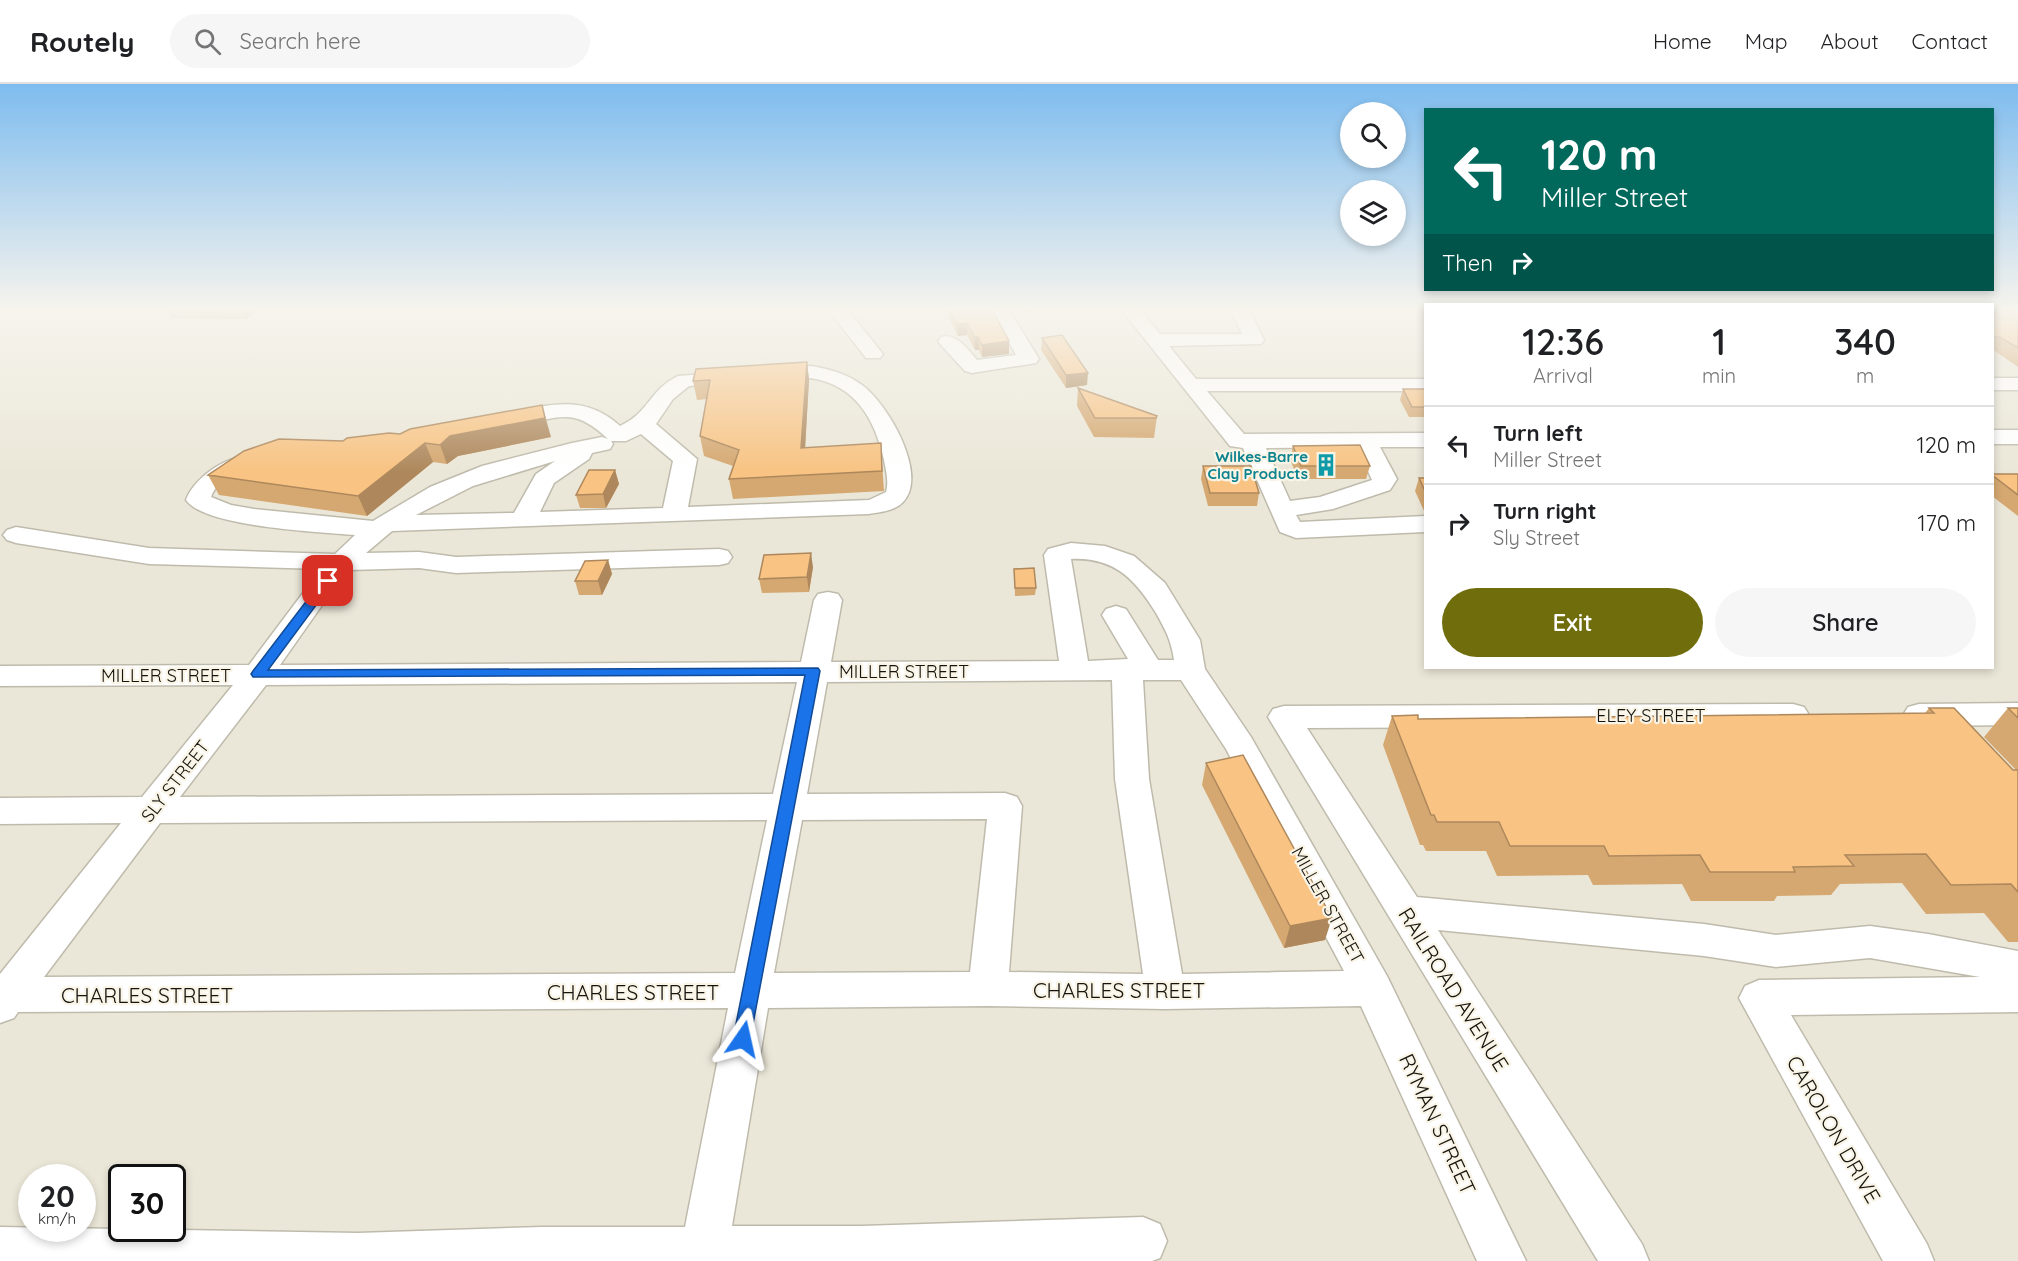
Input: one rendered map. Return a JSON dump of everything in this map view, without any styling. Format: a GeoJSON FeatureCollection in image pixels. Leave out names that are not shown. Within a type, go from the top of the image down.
{"type":"FeatureCollection","features":[{"type":"Feature","properties":{"kind":"street"},"geometry":{"type":"LineString","coordinates":[[968,363],[972,367],[1001,363]]}},
{"type":"Feature","properties":{"kind":"street"},"geometry":{"type":"LineString","coordinates":[[1173,363],[1210,416],[1239,443],[1282,510],[1289,527],[1296,530],[1424,524]]}},
{"type":"Feature","properties":{"kind":"street"},"geometry":{"type":"LineString","coordinates":[[267,455],[213,479],[202,490],[198,500],[202,504],[227,512],[382,526],[869,507],[889,502],[896,496],[901,485],[886,427],[872,406],[841,379],[811,372],[685,380],[667,390],[654,414],[643,424],[550,473],[544,479],[523,520]]}},
{"type":"Feature","properties":{"kind":"street"},"geometry":{"type":"LineString","coordinates":[[1994,384],[2018,384]]}},
{"type":"Feature","properties":{"kind":"street"},"geometry":{"type":"LineString","coordinates":[[1190,385],[1424,385]]}},
{"type":"Feature","properties":{"kind":"street"},"geometry":{"type":"LineString","coordinates":[[478,427],[575,410],[596,417],[610,440]]}},
{"type":"Feature","properties":{"kind":"street"},"geometry":{"type":"LineString","coordinates":[[643,424],[685,459],[674,515]]}},
{"type":"Feature","properties":{"kind":"street"},"geometry":{"type":"LineString","coordinates":[[1994,437],[2018,437]]}},
{"type":"Feature","properties":{"kind":"street","name":"SLY STREET"},"geometry":{"type":"LineString","coordinates":[[2,998],[151,811],[345,559],[382,526],[405,511],[483,472],[610,440]]}},
{"type":"Feature","properties":{"kind":"street"},"geometry":{"type":"LineString","coordinates":[[1239,443],[1365,440],[1422,444]]}},
{"type":"Feature","properties":{"kind":"street"},"geometry":{"type":"LineString","coordinates":[[1282,510],[1324,504],[1382,485],[1385,479],[1365,440]]}},
{"type":"Feature","properties":{"kind":"street"},"geometry":{"type":"LineString","coordinates":[[16,535],[136,555],[419,560],[456,565],[719,557]]}},
{"type":"Feature","properties":{"kind":"street"},"geometry":{"type":"LineString","coordinates":[[1075,670],[1057,555],[1071,551],[1096,552],[1125,562],[1151,583],[1186,640],[1190,670]]}},
{"type":"Feature","properties":{"kind":"street"},"geometry":{"type":"LineString","coordinates":[[703,1256],[828,600]]}},
{"type":"Feature","properties":{"kind":"street"},"geometry":{"type":"LineString","coordinates":[[1116,615],[1138,670],[1132,778],[1165,992]]}},
{"type":"Feature","properties":{"kind":"street","name":"MILLER STREET"},"geometry":{"type":"LineString","coordinates":[[0,676],[1190,670],[1239,745],[1373,987]]}},
{"type":"Feature","properties":{"kind":"street"},"geometry":{"type":"LineString","coordinates":[[1886,715],[2018,714]]}},
{"type":"Feature","properties":{"kind":"street","name":"ELEY STREET"},"geometry":{"type":"LineString","coordinates":[[1284,717],[1827,715]]}},
{"type":"Feature","properties":{"kind":"street","name":"RAILROAD AVENUE"},"geometry":{"type":"LineString","coordinates":[[1284,717],[1625,1261]]}},
{"type":"Feature","properties":{"kind":"street"},"geometry":{"type":"LineString","coordinates":[[0,811],[1005,806],[988,989]]}},
{"type":"Feature","properties":{"kind":"street"},"geometry":{"type":"LineString","coordinates":[[1405,911],[1704,940],[1776,951],[1870,942],[1928,950],[2018,968]]}},
{"type":"Feature","properties":{"kind":"street","name":"CHARLES STREET"},"geometry":{"type":"LineString","coordinates":[[2,998],[988,989],[1165,992],[1373,987]]}},
{"type":"Feature","properties":{"kind":"street","name":"RYMAN STREET"},"geometry":{"type":"LineString","coordinates":[[1373,987],[1502,1261]]}},
{"type":"Feature","properties":{"kind":"street","name":"CAROLON DRIVE"},"geometry":{"type":"LineString","coordinates":[[1910,1261],[1759,998],[2018,994]]}},
{"type":"Feature","properties":{"kind":"street"},"geometry":{"type":"LineString","coordinates":[[0,1251],[358,1257],[542,1251],[703,1256],[982,1254],[1143,1241]]}},
{"type":"Feature","properties":{"kind":"building"},"geometry":{"type":"Polygon","coordinates":[[[807,363],[801,448],[881,443],[882,471],[729,479],[739,450],[700,436],[710,380],[693,381],[696,369],[807,363]]]}},
{"type":"Feature","properties":{"kind":"building"},"geometry":{"type":"Polygon","coordinates":[[[1058,363],[1081,363],[1088,373],[1066,375],[1058,363]]]}},
{"type":"Feature","properties":{"kind":"building"},"geometry":{"type":"Polygon","coordinates":[[[1078,388],[1157,416],[1156,418],[1095,418],[1078,388]]]}},
{"type":"Feature","properties":{"kind":"building"},"geometry":{"type":"Polygon","coordinates":[[[1403,389],[1424,389],[1424,407],[1412,407],[1403,389]]]}},
{"type":"Feature","properties":{"kind":"building"},"geometry":{"type":"Polygon","coordinates":[[[542,405],[545,418],[450,436],[440,445],[425,443],[358,496],[208,475],[244,451],[279,439],[343,441],[347,438],[389,433],[400,434],[410,429],[542,405]]]}},
{"type":"Feature","properties":{"kind":"building"},"geometry":{"type":"Polygon","coordinates":[[[1360,445],[1370,466],[1301,466],[1293,446],[1360,445]]]}},
{"type":"Feature","properties":{"kind":"building"},"geometry":{"type":"Polygon","coordinates":[[[1203,466],[1251,466],[1259,493],[1210,493],[1203,466]]]}},
{"type":"Feature","properties":{"kind":"building"},"geometry":{"type":"Polygon","coordinates":[[[589,470],[615,470],[603,494],[576,495],[589,470]]]}},
{"type":"Feature","properties":{"kind":"building"},"geometry":{"type":"Polygon","coordinates":[[[1994,474],[2018,474],[2018,495],[1994,477],[1994,474]]]}},
{"type":"Feature","properties":{"kind":"building"},"geometry":{"type":"Polygon","coordinates":[[[1419,478],[1424,478],[1424,489],[1419,478]]]}},
{"type":"Feature","properties":{"kind":"building"},"geometry":{"type":"Polygon","coordinates":[[[811,553],[807,577],[759,579],[764,555],[811,553]]]}},
{"type":"Feature","properties":{"kind":"building"},"geometry":{"type":"Polygon","coordinates":[[[608,560],[598,581],[575,581],[585,561],[608,560]]]}},
{"type":"Feature","properties":{"kind":"building"},"geometry":{"type":"Polygon","coordinates":[[[1034,568],[1036,588],[1015,588],[1014,569],[1034,568]]]}},
{"type":"Feature","properties":{"kind":"building"},"geometry":{"type":"Polygon","coordinates":[[[1929,708],[1954,708],[2013,770],[2018,770],[2018,892],[2011,884],[1951,885],[1926,854],[1845,855],[1854,866],[1793,867],[1795,872],[1710,872],[1700,855],[1609,856],[1604,846],[1510,846],[1499,822],[1437,822],[1434,815],[1431,815],[1392,716],[1418,715],[1418,719],[1934,713],[1929,708]]]}},
{"type":"Feature","properties":{"kind":"building"},"geometry":{"type":"Polygon","coordinates":[[[2008,708],[2018,708],[2018,718],[2008,708]]]}},
{"type":"Feature","properties":{"kind":"building"},"geometry":{"type":"Polygon","coordinates":[[[1243,755],[1332,918],[1290,926],[1206,763],[1243,755]]]}},
{"type":"Feature","properties":{"kind":"place","name":"Wilkes-Barre Clay Products"},"geometry":{"type":"Point","coordinates":[1326,465]}},
{"type":"Feature","properties":{"kind":"route"},"geometry":{"type":"LineString","coordinates":[[328,581],[258,674],[813,671],[743,1039]]}}]}
